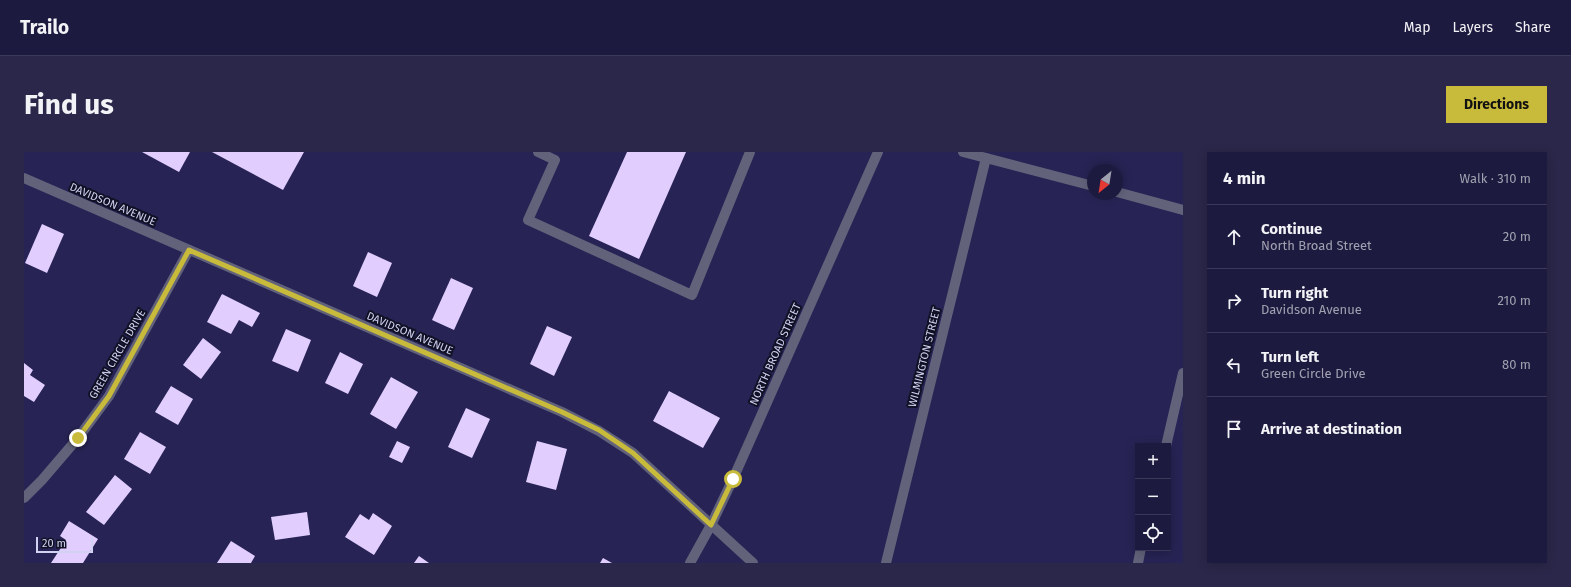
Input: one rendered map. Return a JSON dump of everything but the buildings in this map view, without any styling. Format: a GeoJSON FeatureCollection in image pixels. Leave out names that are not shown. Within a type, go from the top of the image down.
{"type":"FeatureCollection","features":[{"type":"Feature","properties":{"kind":"street"},"geometry":{"type":"LineString","coordinates":[[538,152],[554,160],[528,220],[692,295],[750,152]]}},
{"type":"Feature","properties":{"kind":"street","name":"NORTH BROAD STREET"},"geometry":{"type":"LineString","coordinates":[[690,563],[711,525],[733,479],[878,152]]}},
{"type":"Feature","properties":{"kind":"street"},"geometry":{"type":"LineString","coordinates":[[963,152],[1087,184]]}},
{"type":"Feature","properties":{"kind":"street","name":"WILMINGTON STREET"},"geometry":{"type":"LineString","coordinates":[[886,563],[986,158]]}},
{"type":"Feature","properties":{"kind":"street","name":"DAVIDSON AVENUE"},"geometry":{"type":"LineString","coordinates":[[24,178],[562,412],[599,430],[633,453],[753,563]]}},
{"type":"Feature","properties":{"kind":"street"},"geometry":{"type":"LineString","coordinates":[[1123,194],[1183,210]]}},
{"type":"Feature","properties":{"kind":"street","name":"GREEN CIRCLE DRIVE"},"geometry":{"type":"LineString","coordinates":[[24,498],[42,480],[78,438],[109,396],[189,250]]}},
{"type":"Feature","properties":{"kind":"street"},"geometry":{"type":"LineString","coordinates":[[1167,443],[1183,373]]}},
{"type":"Feature","properties":{"kind":"street"},"geometry":{"type":"LineString","coordinates":[[1138,563],[1140,551]]}},
{"type":"Feature","properties":{"kind":"route"},"geometry":{"type":"LineString","coordinates":[[78,438],[109,396],[189,250],[562,412],[599,430],[633,453],[711,525],[733,479]]}}]}
